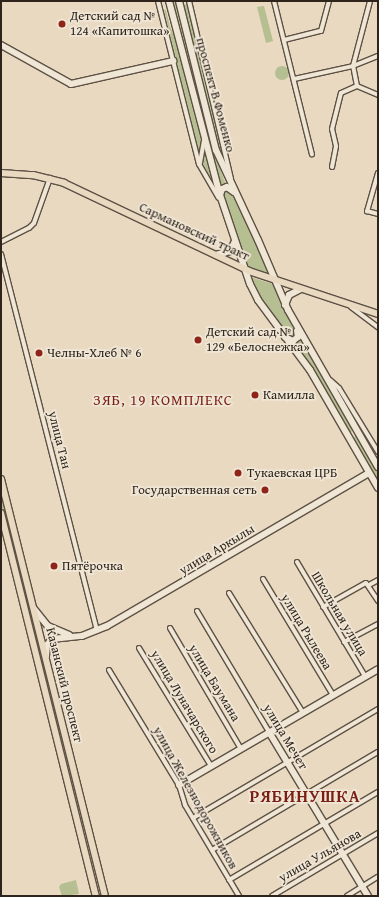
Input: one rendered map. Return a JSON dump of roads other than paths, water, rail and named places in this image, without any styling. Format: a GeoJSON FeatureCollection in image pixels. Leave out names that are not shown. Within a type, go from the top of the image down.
{"type":"FeatureCollection","features":[{"type":"Feature","properties":{"kind":"main road","name":"проспект В.Фоменко"},"geometry":{"type":"LineString","coordinates":[[169,1],[204,140],[220,196],[244,269],[258,300],[310,370],[378,488]]}},
{"type":"Feature","properties":{"kind":"main road","name":"проспект В.Фоменко"},"geometry":{"type":"LineString","coordinates":[[179,1],[216,150],[297,329],[378,467]]}},
{"type":"Feature","properties":{"kind":"main road"},"geometry":{"type":"LineString","coordinates":[[1,45],[71,84],[173,61]]}},
{"type":"Feature","properties":{"kind":"main road","name":"Сармановский тракт"},"geometry":{"type":"LineString","coordinates":[[1,173],[50,178],[244,269],[274,281],[378,314]]}},
{"type":"Feature","properties":{"kind":"main road"},"geometry":{"type":"LineString","coordinates":[[220,196],[222,189],[227,187],[233,189]]}},
{"type":"Feature","properties":{"kind":"main road"},"geometry":{"type":"LineString","coordinates":[[216,255],[230,251],[235,241]]}},
{"type":"Feature","properties":{"kind":"main road"},"geometry":{"type":"LineString","coordinates":[[285,305],[289,295],[301,289]]}},
{"type":"Feature","properties":{"kind":"main road"},"geometry":{"type":"LineString","coordinates":[[285,337],[296,339],[297,329]]}},
{"type":"Feature","properties":{"kind":"main road"},"geometry":{"type":"LineString","coordinates":[[350,440],[353,434],[360,436]]}},
{"type":"Feature","properties":{"kind":"main road","name":"улица Аркылы"},"geometry":{"type":"LineString","coordinates":[[46,656],[47,645],[52,639],[97,632],[369,473]]}},
{"type":"Feature","properties":{"kind":"main road","name":"Казанский проспект"},"geometry":{"type":"LineString","coordinates":[[1,479],[105,896]]}},
{"type":"Feature","properties":{"kind":"main road","name":"Казанский проспект"},"geometry":{"type":"LineString","coordinates":[[1,513],[96,896]]}},
{"type":"Feature","properties":{"kind":"main road"},"geometry":{"type":"LineString","coordinates":[[33,608],[48,626],[72,636]]}},
{"type":"Feature","properties":{"kind":"main road"},"geometry":{"type":"LineString","coordinates":[[179,785],[378,669]]}},
{"type":"Feature","properties":{"kind":"main road","name":"улица Мечет"},"geometry":{"type":"LineString","coordinates":[[269,732],[368,896]]}},
{"type":"Feature","properties":{"kind":"street"},"geometry":{"type":"LineString","coordinates":[[158,1],[200,164],[223,204]]}},
{"type":"Feature","properties":{"kind":"street"},"geometry":{"type":"LineString","coordinates":[[189,1],[229,165],[233,189]]}},
{"type":"Feature","properties":{"kind":"street"},"geometry":{"type":"LineString","coordinates":[[274,1],[312,154]]}},
{"type":"Feature","properties":{"kind":"street"},"geometry":{"type":"LineString","coordinates":[[284,40],[321,31],[329,1]]}},
{"type":"Feature","properties":{"kind":"street"},"geometry":{"type":"LineString","coordinates":[[357,86],[353,66],[370,1]]}},
{"type":"Feature","properties":{"kind":"street"},"geometry":{"type":"LineString","coordinates":[[294,79],[353,66],[378,56]]}},
{"type":"Feature","properties":{"kind":"street"},"geometry":{"type":"LineString","coordinates":[[332,167],[336,146],[332,129],[341,93],[357,86],[378,95]]}},
{"type":"Feature","properties":{"kind":"street"},"geometry":{"type":"LineString","coordinates":[[200,164],[204,140]]}},
{"type":"Feature","properties":{"kind":"street"},"geometry":{"type":"LineString","coordinates":[[378,173],[368,211],[378,214]]}},
{"type":"Feature","properties":{"kind":"street"},"geometry":{"type":"LineString","coordinates":[[1,242],[29,228],[34,223],[50,178]]}},
{"type":"Feature","properties":{"kind":"street","name":"улица Тан"},"geometry":{"type":"LineString","coordinates":[[1,254],[97,632]]}},
{"type":"Feature","properties":{"kind":"street"},"geometry":{"type":"LineString","coordinates":[[348,304],[378,327]]}},
{"type":"Feature","properties":{"kind":"street"},"geometry":{"type":"LineString","coordinates":[[327,378],[339,388],[378,452]]}},
{"type":"Feature","properties":{"kind":"street"},"geometry":{"type":"LineString","coordinates":[[370,453],[371,440]]}},
{"type":"Feature","properties":{"kind":"street","name":"Школьная улица"},"geometry":{"type":"LineString","coordinates":[[297,562],[322,607],[365,676]]}},
{"type":"Feature","properties":{"kind":"street","name":"улица Рылеева"},"geometry":{"type":"LineString","coordinates":[[263,580],[333,695]]}},
{"type":"Feature","properties":{"kind":"street"},"geometry":{"type":"LineString","coordinates":[[322,607],[378,580]]}},
{"type":"Feature","properties":{"kind":"street"},"geometry":{"type":"LineString","coordinates":[[367,584],[378,601]]}},
{"type":"Feature","properties":{"kind":"street"},"geometry":{"type":"LineString","coordinates":[[229,593],[303,713]]}},
{"type":"Feature","properties":{"kind":"street","name":"улица Мечет"},"geometry":{"type":"LineString","coordinates":[[197,611],[269,732]]}},
{"type":"Feature","properties":{"kind":"street"},"geometry":{"type":"LineString","coordinates":[[344,642],[378,624]]}},
{"type":"Feature","properties":{"kind":"street","name":"улица Баумана"},"geometry":{"type":"LineString","coordinates":[[170,628],[241,749]]}},
{"type":"Feature","properties":{"kind":"street","name":"улица Луначарского"},"geometry":{"type":"LineString","coordinates":[[139,648],[211,766]]}},
{"type":"Feature","properties":{"kind":"street","name":"улица Железнодорожников"},"geometry":{"type":"LineString","coordinates":[[109,670],[179,785],[193,818],[239,896]]}},
{"type":"Feature","properties":{"kind":"street"},"geometry":{"type":"LineString","coordinates":[[193,818],[378,709]]}},
{"type":"Feature","properties":{"kind":"street"},"geometry":{"type":"LineString","coordinates":[[212,850],[378,752]]}},
{"type":"Feature","properties":{"kind":"street"},"geometry":{"type":"LineString","coordinates":[[229,880],[378,792]]}},
{"type":"Feature","properties":{"kind":"street","name":"улица Ульянова"},"geometry":{"type":"LineString","coordinates":[[272,896],[378,833]]}},
{"type":"Feature","properties":{"kind":"street"},"geometry":{"type":"LineString","coordinates":[[347,896],[378,877]]}},
{"type":"Feature","properties":{"kind":"place","name":"Детский сад № 124 «Капитошка»"},"geometry":{"type":"Point","coordinates":[62,24]}},
{"type":"Feature","properties":{"kind":"place","name":"Детский сад № 129 «Белоснежка»"},"geometry":{"type":"Point","coordinates":[198,340]}},
{"type":"Feature","properties":{"kind":"place","name":"Челны-Хлеб № 6"},"geometry":{"type":"Point","coordinates":[39,353]}},
{"type":"Feature","properties":{"kind":"place","name":"Камилла"},"geometry":{"type":"Point","coordinates":[255,395]}},
{"type":"Feature","properties":{"kind":"place","name":"Тукаевская ЦРБ"},"geometry":{"type":"Point","coordinates":[238,473]}},
{"type":"Feature","properties":{"kind":"place","name":"Государственная сеть"},"geometry":{"type":"Point","coordinates":[265,490]}},
{"type":"Feature","properties":{"kind":"place","name":"Пятёрочка"},"geometry":{"type":"Point","coordinates":[54,566]}},
{"type":"Feature","properties":{"kind":"district","name":"ЗЯБ, 19 КОМПЛЕКС"},"geometry":{"type":"Point","coordinates":[163,400]}},
{"type":"Feature","properties":{"kind":"district","name":"РЯБИНУШКА"},"geometry":{"type":"Point","coordinates":[305,796]}}]}
